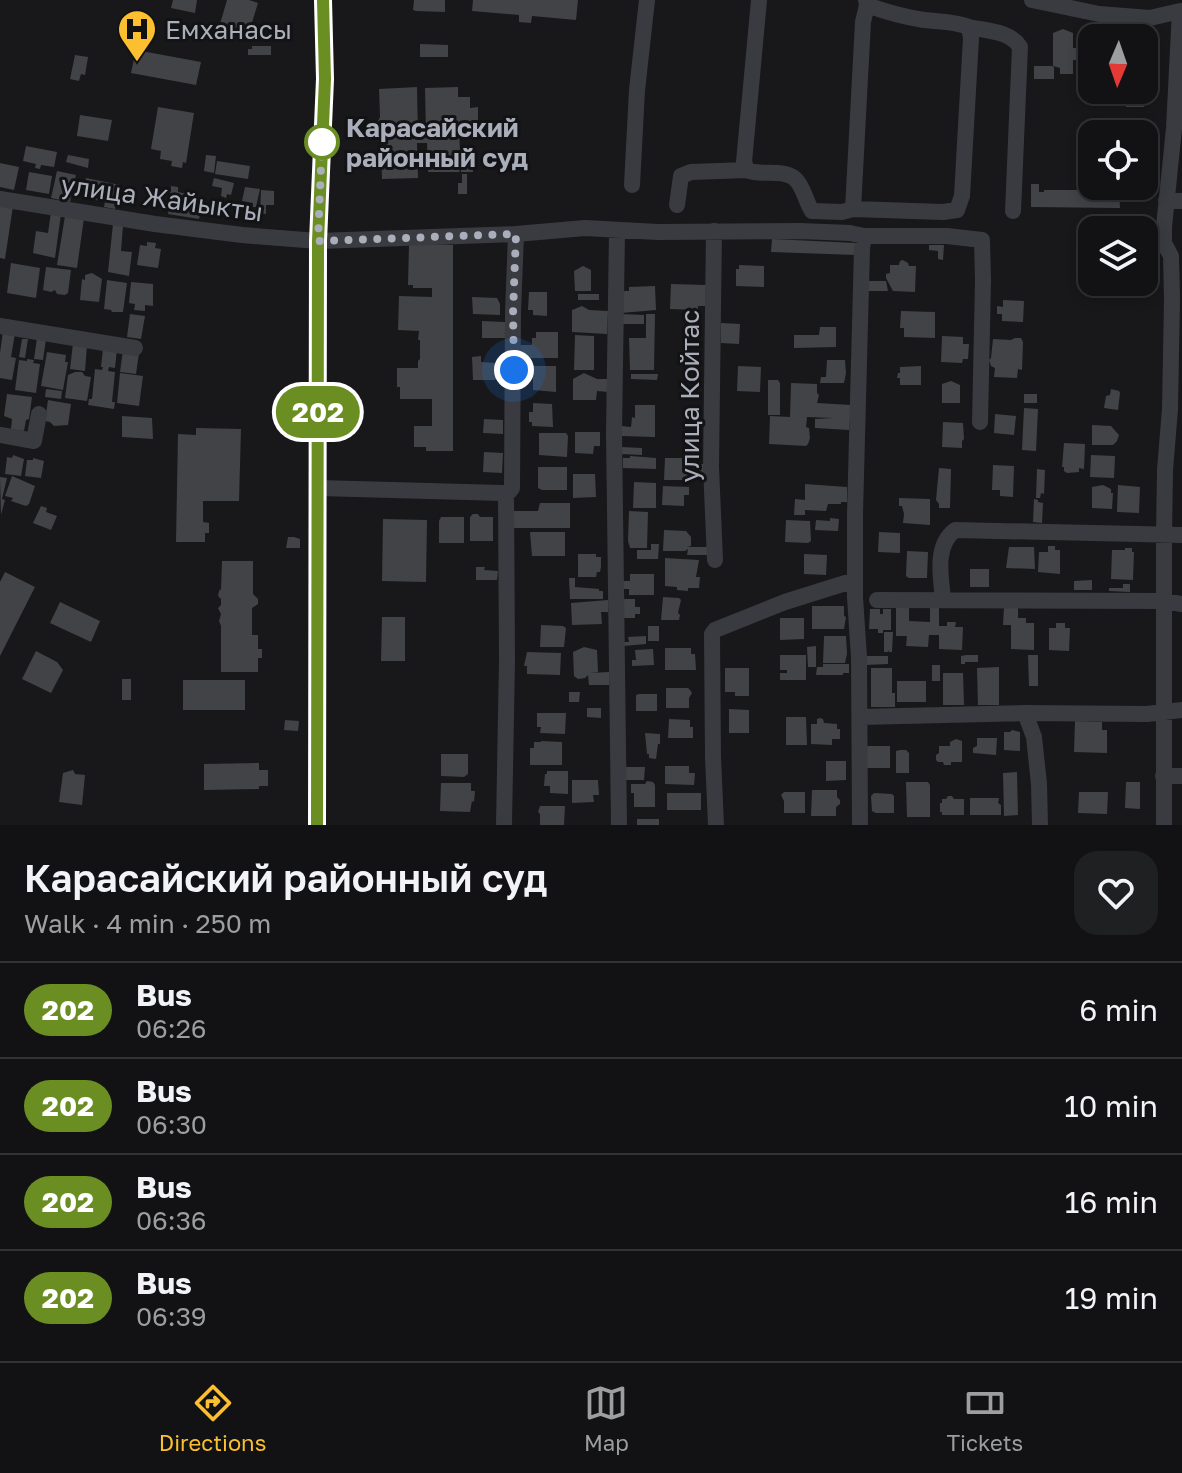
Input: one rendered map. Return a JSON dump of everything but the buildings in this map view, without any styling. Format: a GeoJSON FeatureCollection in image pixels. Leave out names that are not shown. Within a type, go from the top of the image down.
{"type":"FeatureCollection","features":[{"type":"Feature","properties":{"kind":"street"},"geometry":{"type":"LineString","coordinates":[[317,825],[318,241],[325,79],[323,0]]}},
{"type":"Feature","properties":{"kind":"street"},"geometry":{"type":"LineString","coordinates":[[632,185],[637,90],[647,0]]}},
{"type":"Feature","properties":{"kind":"street"},"geometry":{"type":"LineString","coordinates":[[747,170],[744,162],[759,0]]}},
{"type":"Feature","properties":{"kind":"street"},"geometry":{"type":"LineString","coordinates":[[1032,0],[1099,14],[1150,18],[1181,10],[1174,128],[1174,201],[1164,243],[1171,256],[1172,299],[1164,535],[1173,603],[1163,711],[1164,825]]}},
{"type":"Feature","properties":{"kind":"street"},"geometry":{"type":"LineString","coordinates":[[853,209],[866,3],[890,14],[956,21],[1015,39],[1020,47],[1013,211]]}},
{"type":"Feature","properties":{"kind":"street"},"geometry":{"type":"LineString","coordinates":[[677,205],[681,176],[691,172],[747,170],[752,173],[788,174],[797,180],[812,211],[957,210],[962,196],[971,38],[969,27]]}},
{"type":"Feature","properties":{"kind":"street","name":"улица Жайыкты"},"geometry":{"type":"LineString","coordinates":[[0,199],[155,224],[318,241],[516,234],[585,228],[617,231],[800,231],[982,240],[980,422]]}},
{"type":"Feature","properties":{"kind":"street"},"geometry":{"type":"LineString","coordinates":[[617,231],[614,432],[619,825]]}},
{"type":"Feature","properties":{"kind":"street","name":"улица Койтас"},"geometry":{"type":"LineString","coordinates":[[714,231],[711,467],[715,560]]}},
{"type":"Feature","properties":{"kind":"street"},"geometry":{"type":"LineString","coordinates":[[318,488],[509,492],[512,488],[516,234]]}},
{"type":"Feature","properties":{"kind":"street"},"geometry":{"type":"LineString","coordinates":[[860,825],[855,580],[856,448],[864,236]]}},
{"type":"Feature","properties":{"kind":"street"},"geometry":{"type":"LineString","coordinates":[[0,326],[135,348]]}},
{"type":"Feature","properties":{"kind":"street"},"geometry":{"type":"LineString","coordinates":[[0,435],[34,441],[39,414]]}},
{"type":"Feature","properties":{"kind":"street"},"geometry":{"type":"LineString","coordinates":[[504,825],[506,493]]}},
{"type":"Feature","properties":{"kind":"street"},"geometry":{"type":"LineString","coordinates":[[943,599],[940,561],[948,536],[955,530],[1182,535]]}},
{"type":"Feature","properties":{"kind":"street"},"geometry":{"type":"LineString","coordinates":[[716,825],[712,634],[720,626],[855,580]]}},
{"type":"Feature","properties":{"kind":"street"},"geometry":{"type":"LineString","coordinates":[[877,600],[1173,603]]}},
{"type":"Feature","properties":{"kind":"street"},"geometry":{"type":"LineString","coordinates":[[860,717],[1147,714],[1182,710]]}},
{"type":"Feature","properties":{"kind":"street"},"geometry":{"type":"LineString","coordinates":[[1025,713],[1034,737],[1040,825]]}},
{"type":"Feature","properties":{"kind":"street"},"geometry":{"type":"LineString","coordinates":[[1163,776],[1182,776]]}},
{"type":"Feature","properties":{"kind":"bus line","name":"202"},"geometry":{"type":"LineString","coordinates":[[317,825],[318,241],[325,79],[323,0]]}},
{"type":"Feature","properties":{"kind":"place","name":"Емханасы"},"geometry":{"type":"Point","coordinates":[137,63]}},
{"type":"Feature","properties":{"kind":"place","name":"Карасайский районный суд"},"geometry":{"type":"Point","coordinates":[322,142]}},
{"type":"Feature","properties":{"kind":"route"},"geometry":{"type":"LineString","coordinates":[[322,142],[318,241],[516,234],[514,370]]}}]}
